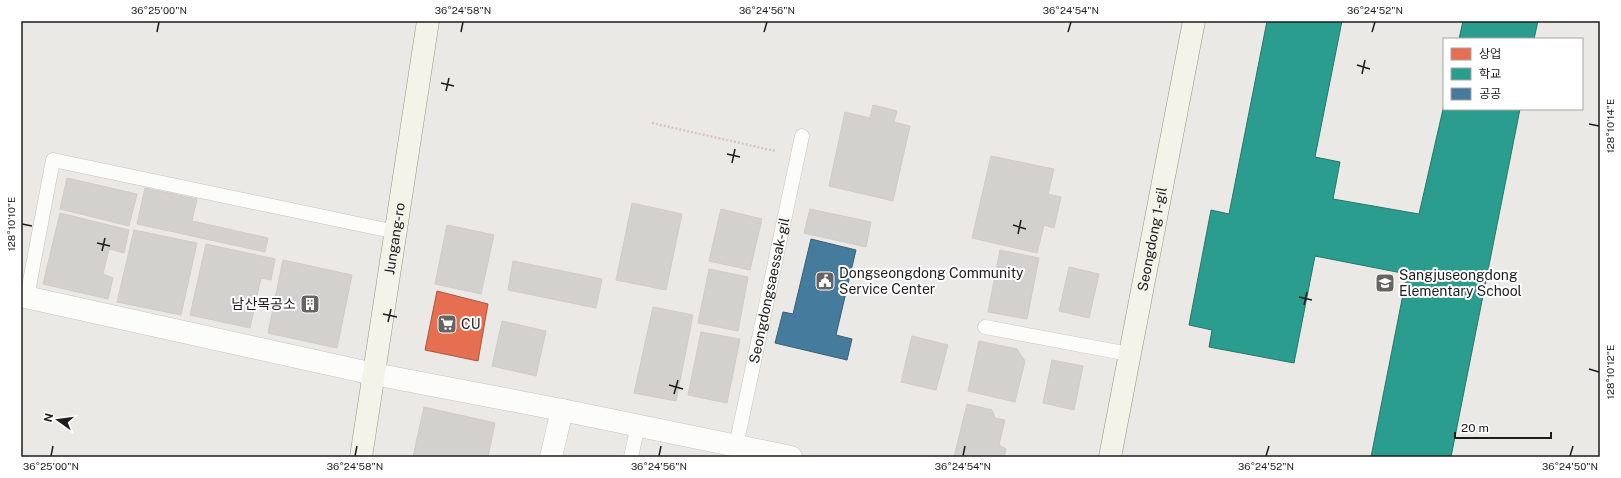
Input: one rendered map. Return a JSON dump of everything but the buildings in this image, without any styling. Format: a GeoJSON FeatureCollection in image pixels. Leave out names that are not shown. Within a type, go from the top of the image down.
{"type":"FeatureCollection","features":[{"type":"Feature","properties":{"kind":"main road","name":"Jungang-ro"},"geometry":{"type":"LineString","coordinates":[[361,457],[428,21]]}},
{"type":"Feature","properties":{"kind":"main road","name":"Seongdong 1-gil"},"geometry":{"type":"LineString","coordinates":[[1110,457],[1194,21]]}},
{"type":"Feature","properties":{"kind":"street"},"geometry":{"type":"LineString","coordinates":[[24,296],[374,374],[638,425],[791,457]]}},
{"type":"Feature","properties":{"kind":"street"},"geometry":{"type":"LineString","coordinates":[[551,457],[562,410]]}},
{"type":"Feature","properties":{"kind":"lane","name":"Seongdongsaessak-gil"},"geometry":{"type":"LineString","coordinates":[[736,446],[802,136]]}},
{"type":"Feature","properties":{"kind":"lane"},"geometry":{"type":"LineString","coordinates":[[24,296],[53,160],[396,232]]}},
{"type":"Feature","properties":{"kind":"lane"},"geometry":{"type":"LineString","coordinates":[[985,327],[1130,354]]}},
{"type":"Feature","properties":{"kind":"lane"},"geometry":{"type":"LineString","coordinates":[[631,457],[638,425]]}},
{"type":"Feature","properties":{"kind":"path"},"geometry":{"type":"LineString","coordinates":[[652,123],[798,157]]}},
{"type":"Feature","properties":{"kind":"place","name":"Dongseongdong Community Service Center"},"geometry":{"type":"Point","coordinates":[825,281]}},
{"type":"Feature","properties":{"kind":"place","name":"Sangjuseongdong Elementary School"},"geometry":{"type":"Point","coordinates":[1385,283]}},
{"type":"Feature","properties":{"kind":"place","name":"남산목공소"},"geometry":{"type":"Point","coordinates":[310,304]}},
{"type":"Feature","properties":{"kind":"place","name":"CU"},"geometry":{"type":"Point","coordinates":[447,324]}}]}
